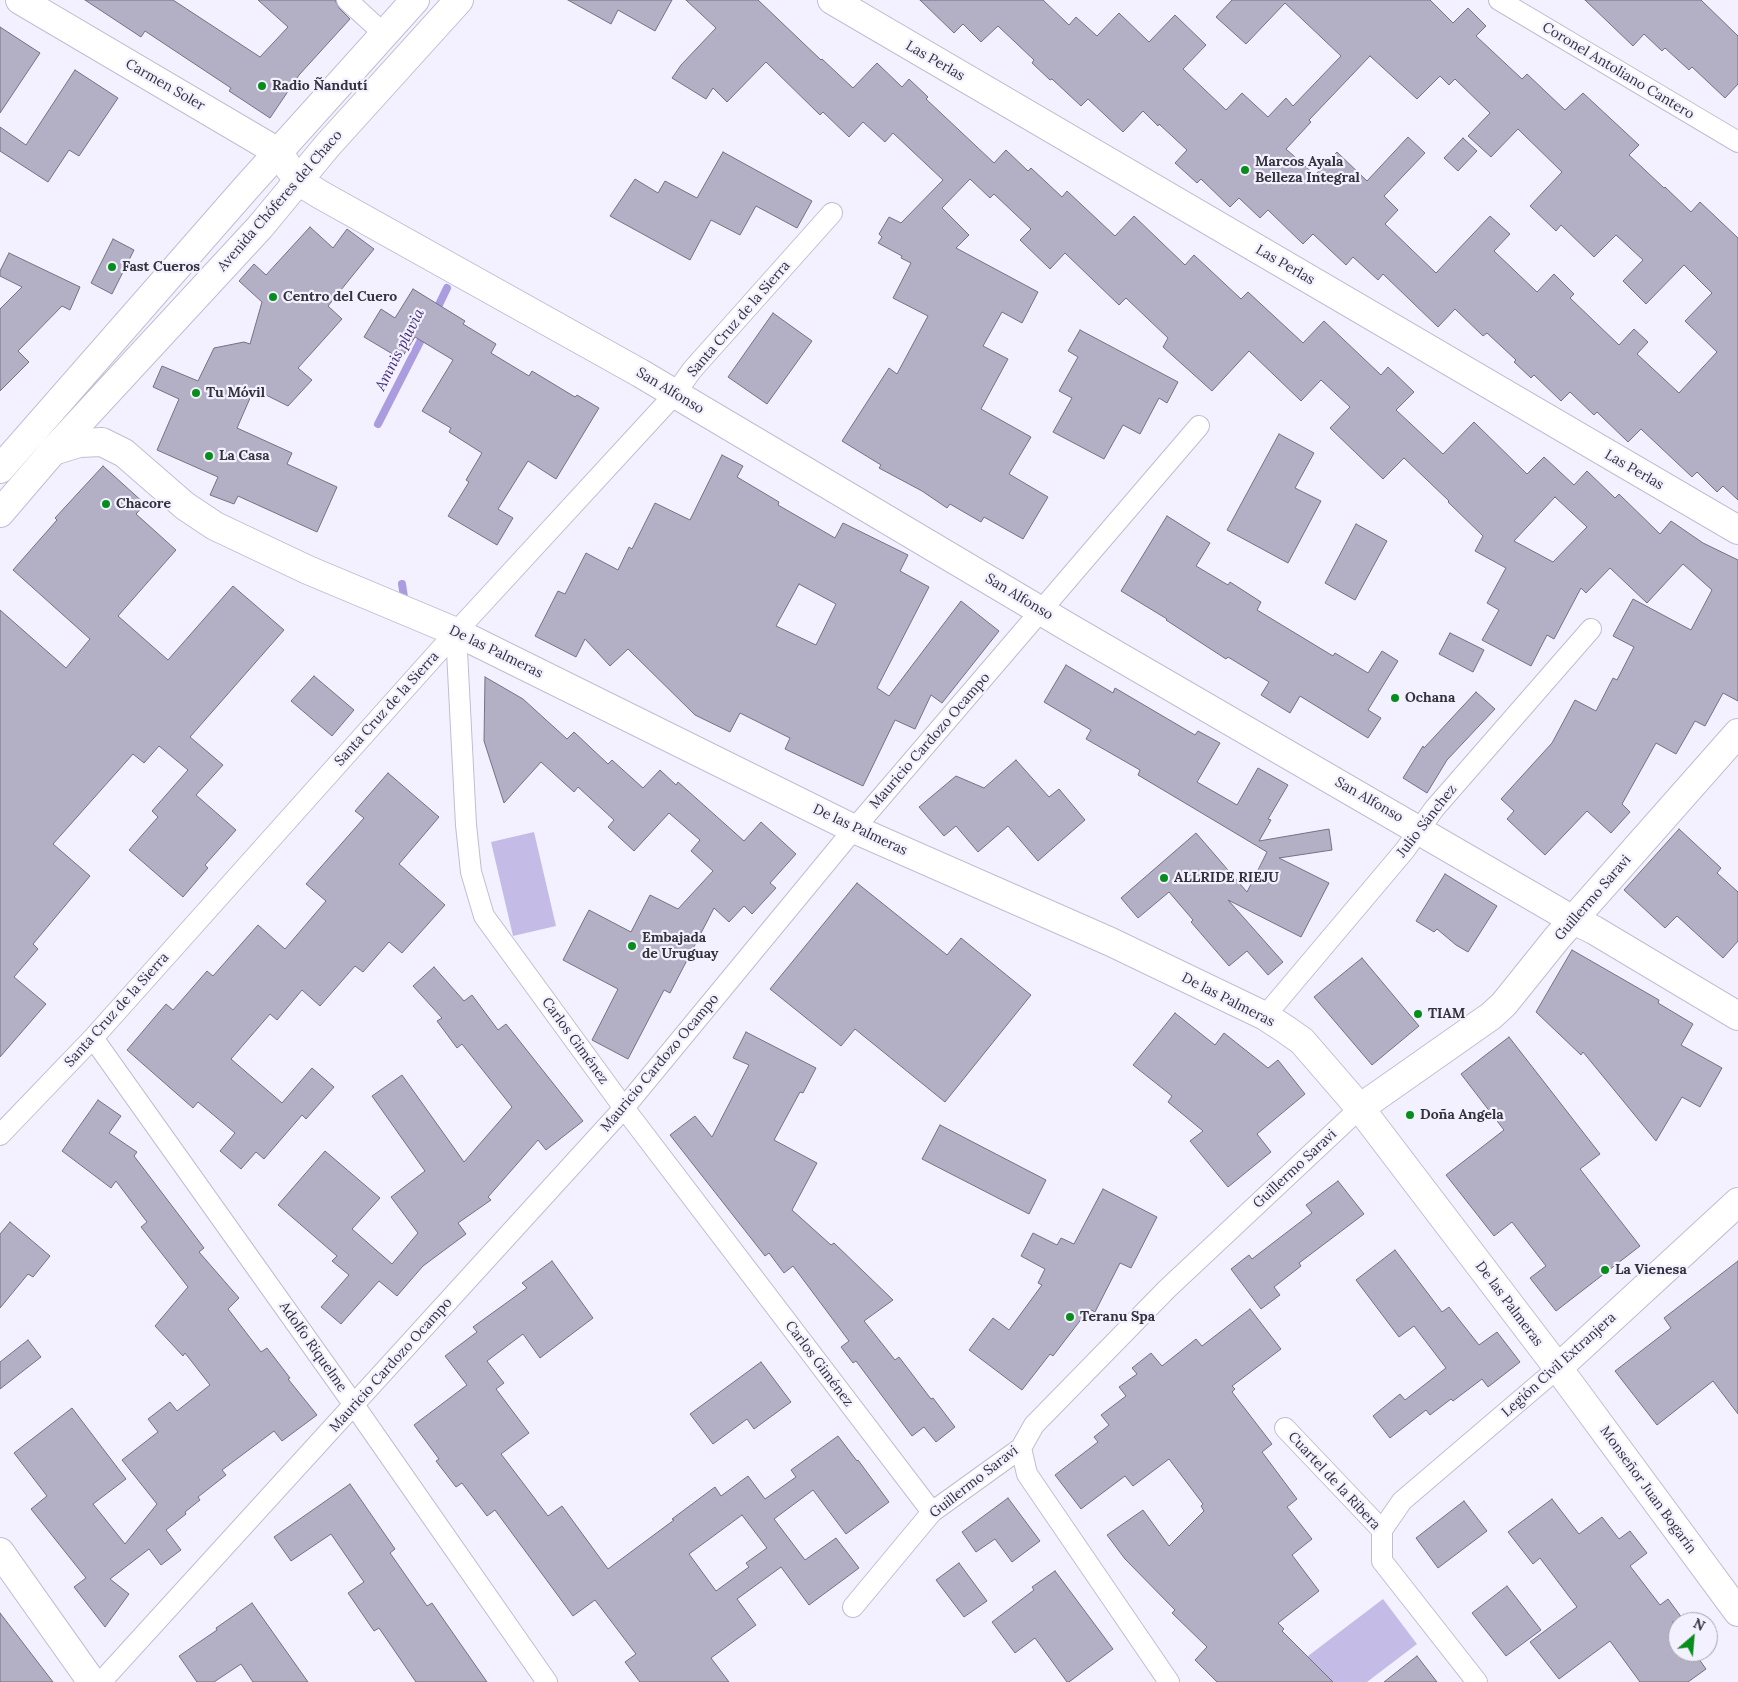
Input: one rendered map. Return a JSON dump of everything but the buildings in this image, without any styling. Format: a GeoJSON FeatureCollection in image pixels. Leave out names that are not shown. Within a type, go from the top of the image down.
{"type":"FeatureCollection","features":[{"type":"Feature","properties":{"kind":"street","name":"Carmen Soler"},"geometry":{"type":"LineString","coordinates":[[20,0],[278,152],[298,181]]}},
{"type":"Feature","properties":{"kind":"street"},"geometry":{"type":"LineString","coordinates":[[347,0],[384,34]]}},
{"type":"Feature","properties":{"kind":"street"},"geometry":{"type":"LineString","coordinates":[[0,469],[278,152],[415,0]]}},
{"type":"Feature","properties":{"kind":"street","name":"Avenida Chóferes del Chaco"},"geometry":{"type":"LineString","coordinates":[[0,513],[53,451],[260,226],[327,146],[459,0]]}},
{"type":"Feature","properties":{"kind":"street","name":"Las Perlas"},"geometry":{"type":"LineString","coordinates":[[832,0],[1738,530]]}},
{"type":"Feature","properties":{"kind":"street","name":"Coronel Antoliano Cantero"},"geometry":{"type":"LineString","coordinates":[[1499,0],[1738,142]]}},
{"type":"Feature","properties":{"kind":"street","name":"San Alfonso"},"geometry":{"type":"LineString","coordinates":[[298,181],[675,394],[1042,611],[1573,920],[1594,930],[1738,1016]]}},
{"type":"Feature","properties":{"kind":"street","name":"Santa Cruz de la Sierra"},"geometry":{"type":"LineString","coordinates":[[0,1135],[92,1038],[456,632],[675,394],[692,370],[832,213]]}},
{"type":"Feature","properties":{"kind":"street"},"geometry":{"type":"LineString","coordinates":[[0,447],[45,399],[72,388]]}},
{"type":"Feature","properties":{"kind":"street","name":"Mauricio Cardozo Ocampo"},"geometry":{"type":"LineString","coordinates":[[101,1682],[624,1108],[854,829],[1199,426]]}},
{"type":"Feature","properties":{"kind":"street","name":"De las Palmeras"},"geometry":{"type":"LineString","coordinates":[[53,451],[79,443],[102,442],[124,453],[185,506],[215,526],[308,570],[456,632],[854,829],[1111,942],[1265,1016],[1302,1041],[1360,1108],[1558,1368]]}},
{"type":"Feature","properties":{"kind":"street","name":"Julio Sánchez"},"geometry":{"type":"LineString","coordinates":[[1265,1016],[1405,850],[1434,809],[1591,629]]}},
{"type":"Feature","properties":{"kind":"street","name":"Carlos Giménez"},"geometry":{"type":"LineString","coordinates":[[456,632],[466,825],[471,872],[484,916],[624,1108],[932,1512]]}},
{"type":"Feature","properties":{"kind":"street","name":"Guillermo Saravi"},"geometry":{"type":"LineString","coordinates":[[853,1607],[932,1512],[1021,1448],[1034,1425],[1167,1289],[1360,1108],[1491,1016],[1504,1004],[1557,938],[1738,733]]}},
{"type":"Feature","properties":{"kind":"street","name":"Adolfo Riquelme"},"geometry":{"type":"LineString","coordinates":[[92,1038],[548,1682]]}},
{"type":"Feature","properties":{"kind":"street","name":"Legión Civil Extranjera"},"geometry":{"type":"LineString","coordinates":[[1382,1530],[1402,1502],[1558,1368],[1738,1202]]}},
{"type":"Feature","properties":{"kind":"street","name":"Monseñor Juan Bogarín"},"geometry":{"type":"LineString","coordinates":[[1558,1368],[1738,1612]]}},
{"type":"Feature","properties":{"kind":"street","name":"Cuartel de la Ribera"},"geometry":{"type":"LineString","coordinates":[[1285,1428],[1382,1530],[1382,1562],[1477,1682]]}},
{"type":"Feature","properties":{"kind":"street"},"geometry":{"type":"LineString","coordinates":[[1021,1448],[1027,1474],[1168,1682]]}},
{"type":"Feature","properties":{"kind":"street"},"geometry":{"type":"LineString","coordinates":[[0,1552],[92,1682]]}},
{"type":"Feature","properties":{"kind":"shaded area"},"geometry":{"type":"Polygon","coordinates":[[[534,832],[556,926],[513,936],[491,842],[534,832]]]}},
{"type":"Feature","properties":{"kind":"shaded area"},"geometry":{"type":"Polygon","coordinates":[[[1383,1599],[1417,1644],[1367,1682],[1327,1682],[1308,1656],[1383,1599]]]}},
{"type":"Feature","properties":{"kind":"waterway","name":"Amnis pluvia"},"geometry":{"type":"LineString","coordinates":[[435,313],[447,288]]}},
{"type":"Feature","properties":{"kind":"waterway","name":"Amnis pluvia"},"geometry":{"type":"LineString","coordinates":[[378,424],[425,332]]}},
{"type":"Feature","properties":{"kind":"waterway"},"geometry":{"type":"LineString","coordinates":[[402,584],[404,597]]}},
{"type":"Feature","properties":{"kind":"place","name":"Radio Ñandutí"},"geometry":{"type":"Point","coordinates":[262,86]}},
{"type":"Feature","properties":{"kind":"place","name":"Marcos Ayala Belleza Integral"},"geometry":{"type":"Point","coordinates":[1245,170]}},
{"type":"Feature","properties":{"kind":"place","name":"Fast Cueros"},"geometry":{"type":"Point","coordinates":[112,267]}},
{"type":"Feature","properties":{"kind":"place","name":"Centro del Cuero"},"geometry":{"type":"Point","coordinates":[273,297]}},
{"type":"Feature","properties":{"kind":"place","name":"Tu Móvil"},"geometry":{"type":"Point","coordinates":[196,393]}},
{"type":"Feature","properties":{"kind":"place","name":"La Casa"},"geometry":{"type":"Point","coordinates":[209,456]}},
{"type":"Feature","properties":{"kind":"place","name":"Chacore"},"geometry":{"type":"Point","coordinates":[106,504]}},
{"type":"Feature","properties":{"kind":"place","name":"Ochana"},"geometry":{"type":"Point","coordinates":[1395,698]}},
{"type":"Feature","properties":{"kind":"place","name":"ALLRIDE RIEJU"},"geometry":{"type":"Point","coordinates":[1164,878]}},
{"type":"Feature","properties":{"kind":"place","name":"Embajada de Uruguay"},"geometry":{"type":"Point","coordinates":[632,946]}},
{"type":"Feature","properties":{"kind":"place","name":"TIAM"},"geometry":{"type":"Point","coordinates":[1418,1014]}},
{"type":"Feature","properties":{"kind":"place","name":"Doña Angela"},"geometry":{"type":"Point","coordinates":[1410,1115]}},
{"type":"Feature","properties":{"kind":"place","name":"La Vienesa"},"geometry":{"type":"Point","coordinates":[1605,1270]}},
{"type":"Feature","properties":{"kind":"place","name":"Teranu Spa"},"geometry":{"type":"Point","coordinates":[1070,1317]}}]}
